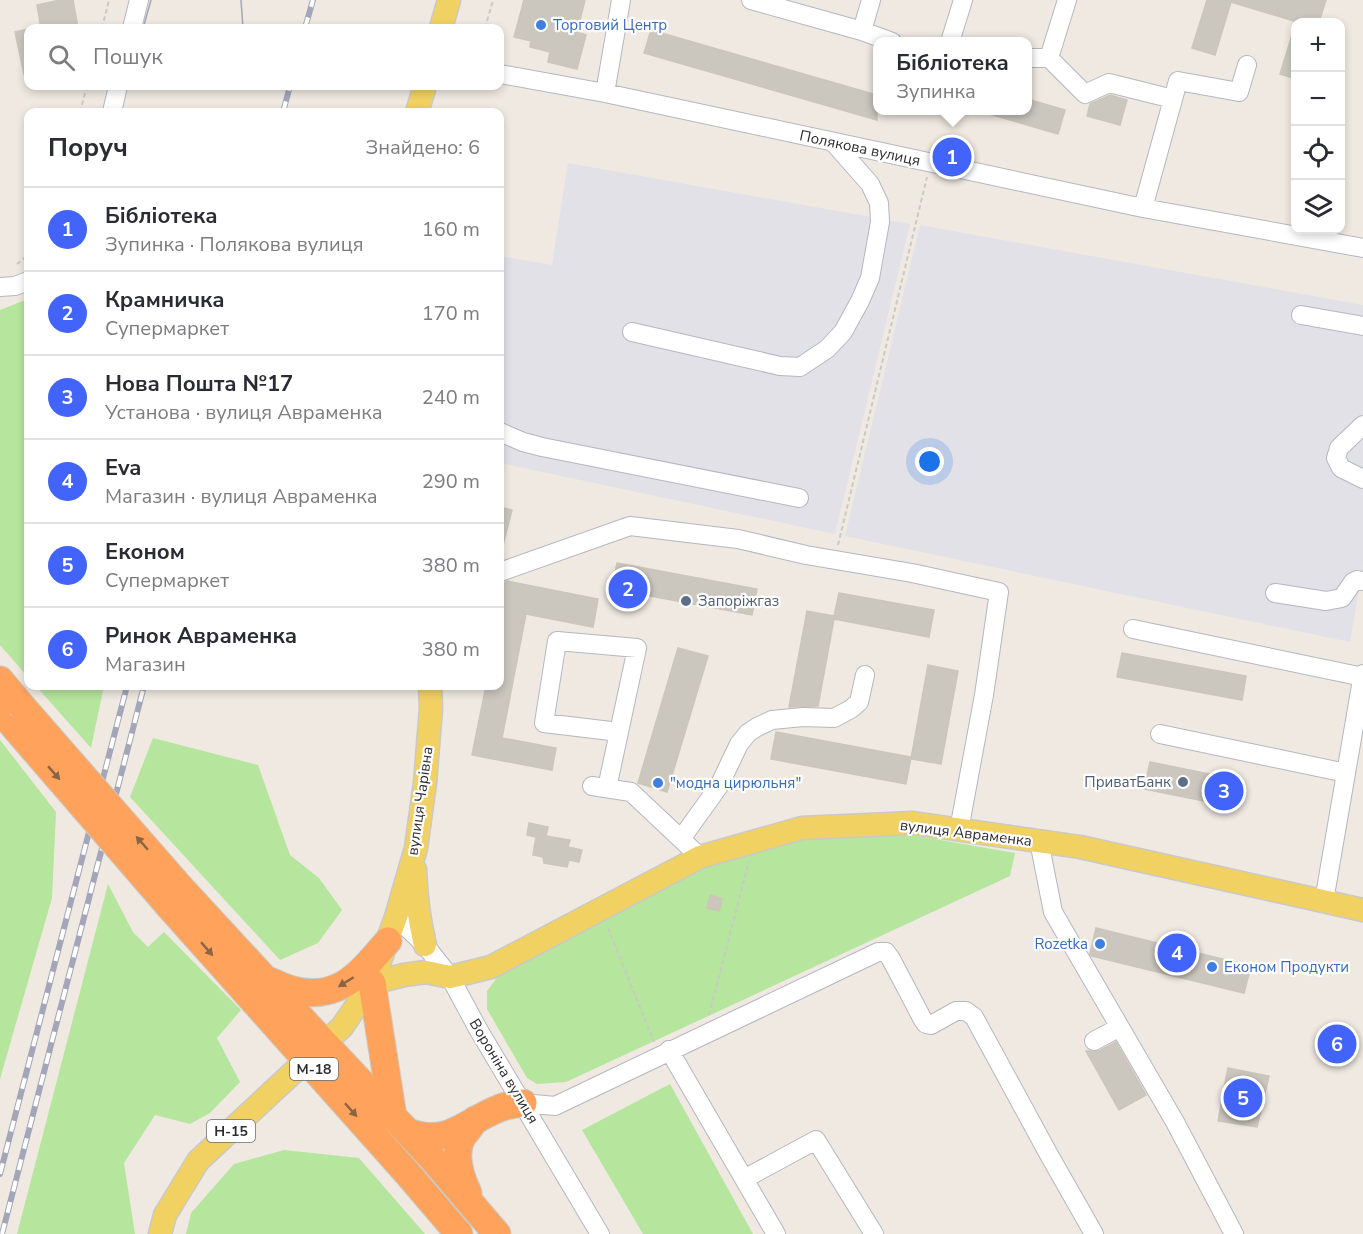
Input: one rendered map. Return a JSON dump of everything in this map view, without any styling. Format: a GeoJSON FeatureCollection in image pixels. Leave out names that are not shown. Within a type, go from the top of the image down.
{"type":"FeatureCollection","features":[{"type":"Feature","properties":{"kind":"highway","name":"М-18"},"geometry":{"type":"LineString","coordinates":[[0,680],[12,715],[174,896],[246,994],[401,1125],[497,1234]]}},
{"type":"Feature","properties":{"kind":"highway","name":"М-18"},"geometry":{"type":"LineString","coordinates":[[174,896],[266,979],[316,1052],[407,1173],[459,1234]]}},
{"type":"Feature","properties":{"kind":"highway"},"geometry":{"type":"LineString","coordinates":[[266,979],[294,990],[319,993],[346,985],[366,967],[392,929]]}},
{"type":"Feature","properties":{"kind":"highway"},"geometry":{"type":"LineString","coordinates":[[372,983],[401,1125],[420,1137],[434,1138],[449,1134],[501,1107],[523,1103]]}},
{"type":"Feature","properties":{"kind":"highway"},"geometry":{"type":"LineString","coordinates":[[475,1120],[462,1138],[457,1161],[462,1180],[476,1210]]}},
{"type":"Feature","properties":{"kind":"main road"},"geometry":{"type":"LineString","coordinates":[[442,24],[449,0]]}},
{"type":"Feature","properties":{"kind":"main road"},"geometry":{"type":"LineString","coordinates":[[418,108],[424,90]]}},
{"type":"Feature","properties":{"kind":"main road","name":"вулиця Чарівна"},"geometry":{"type":"LineString","coordinates":[[316,1052],[342,1027],[372,983],[392,929],[416,848],[431,708],[430,690]]}},
{"type":"Feature","properties":{"kind":"main road","name":"вулиця Авраменка"},"geometry":{"type":"LineString","coordinates":[[450,977],[491,967],[700,857],[802,828],[913,823],[1039,841],[1080,847],[1363,910]]}},
{"type":"Feature","properties":{"kind":"main road"},"geometry":{"type":"LineString","coordinates":[[416,848],[416,894],[425,945]]}},
{"type":"Feature","properties":{"kind":"main road"},"geometry":{"type":"LineString","coordinates":[[372,983],[426,972],[450,977]]}},
{"type":"Feature","properties":{"kind":"main road","name":"Н-15"},"geometry":{"type":"LineString","coordinates":[[160,1234],[165,1215],[198,1161],[316,1052]]}},
{"type":"Feature","properties":{"kind":"street"},"geometry":{"type":"LineString","coordinates":[[133,24],[139,0]]}},
{"type":"Feature","properties":{"kind":"street"},"geometry":{"type":"LineString","coordinates":[[605,93],[621,0]]}},
{"type":"Feature","properties":{"kind":"street"},"geometry":{"type":"LineString","coordinates":[[862,31],[871,0]]}},
{"type":"Feature","properties":{"kind":"street"},"geometry":{"type":"LineString","coordinates":[[952,37],[963,0]]}},
{"type":"Feature","properties":{"kind":"street"},"geometry":{"type":"LineString","coordinates":[[1049,58],[1067,0]]}},
{"type":"Feature","properties":{"kind":"street"},"geometry":{"type":"LineString","coordinates":[[757,1],[878,37]]}},
{"type":"Feature","properties":{"kind":"street"},"geometry":{"type":"LineString","coordinates":[[1032,58],[1049,58],[1085,94],[1109,83],[1173,99]]}},
{"type":"Feature","properties":{"kind":"street"},"geometry":{"type":"LineString","coordinates":[[1143,208],[1178,81],[1239,92],[1248,65]]}},
{"type":"Feature","properties":{"kind":"street","name":"Полякова вулиця"},"geometry":{"type":"LineString","coordinates":[[504,75],[605,93],[1143,208],[1363,248]]}},
{"type":"Feature","properties":{"kind":"street"},"geometry":{"type":"LineString","coordinates":[[113,108],[117,90]]}},
{"type":"Feature","properties":{"kind":"street"},"geometry":{"type":"LineString","coordinates":[[632,332],[780,366],[800,367],[826,349],[843,332],[867,286],[880,222],[879,203],[870,184],[833,142]]}},
{"type":"Feature","properties":{"kind":"street"},"geometry":{"type":"LineString","coordinates":[[0,287],[24,283]]}},
{"type":"Feature","properties":{"kind":"street"},"geometry":{"type":"LineString","coordinates":[[1301,315],[1363,326]]}},
{"type":"Feature","properties":{"kind":"street"},"geometry":{"type":"LineString","coordinates":[[1363,425],[1339,448],[1336,458],[1341,468],[1363,479]]}},
{"type":"Feature","properties":{"kind":"street"},"geometry":{"type":"LineString","coordinates":[[504,434],[542,447],[799,498]]}},
{"type":"Feature","properties":{"kind":"street"},"geometry":{"type":"LineString","coordinates":[[504,571],[630,526],[738,539],[806,555],[912,573],[999,592],[984,695],[959,830]]}},
{"type":"Feature","properties":{"kind":"street"},"geometry":{"type":"LineString","coordinates":[[1275,593],[1326,601],[1342,598],[1353,582],[1357,580],[1363,582]]}},
{"type":"Feature","properties":{"kind":"street"},"geometry":{"type":"LineString","coordinates":[[1132,629],[1363,676],[1357,746],[1346,772],[1324,901]]}},
{"type":"Feature","properties":{"kind":"street"},"geometry":{"type":"LineString","coordinates":[[619,732],[544,723],[557,641],[637,648],[619,732],[600,787],[631,792],[700,857]]}},
{"type":"Feature","properties":{"kind":"street"},"geometry":{"type":"LineString","coordinates":[[681,839],[719,786],[739,744],[748,733],[772,720],[803,717],[834,718],[859,702],[865,675]]}},
{"type":"Feature","properties":{"kind":"street"},"geometry":{"type":"LineString","coordinates":[[1160,734],[1346,772]]}},
{"type":"Feature","properties":{"kind":"street"},"geometry":{"type":"LineString","coordinates":[[1039,841],[1053,912],[1175,1122],[1234,1234]]}},
{"type":"Feature","properties":{"kind":"street","name":"Вороніна вулиця"},"geometry":{"type":"LineString","coordinates":[[392,929],[425,945],[450,977],[478,1029],[600,1234]]}},
{"type":"Feature","properties":{"kind":"street"},"geometry":{"type":"LineString","coordinates":[[523,1103],[555,1106],[878,952],[886,952],[926,1024],[931,1025],[956,1011],[966,1011],[974,1017],[1094,1234]]}},
{"type":"Feature","properties":{"kind":"street"},"geometry":{"type":"LineString","coordinates":[[1094,1041],[1120,1027]]}},
{"type":"Feature","properties":{"kind":"street"},"geometry":{"type":"LineString","coordinates":[[664,1053],[776,1234]]}},
{"type":"Feature","properties":{"kind":"street"},"geometry":{"type":"LineString","coordinates":[[744,1179],[816,1140],[874,1234]]}},
{"type":"Feature","properties":{"kind":"path"},"geometry":{"type":"LineString","coordinates":[[103,24],[109,0]]}},
{"type":"Feature","properties":{"kind":"path"},"geometry":{"type":"LineString","coordinates":[[486,24],[493,0]]}},
{"type":"Feature","properties":{"kind":"path"},"geometry":{"type":"LineString","coordinates":[[81,108],[86,90]]}},
{"type":"Feature","properties":{"kind":"path"},"geometry":{"type":"LineString","coordinates":[[834,560],[930,162]]}},
{"type":"Feature","properties":{"kind":"path"},"geometry":{"type":"LineString","coordinates":[[17,264],[24,258]]}},
{"type":"Feature","properties":{"kind":"path"},"geometry":{"type":"LineString","coordinates":[[704,1034],[750,858]]}},
{"type":"Feature","properties":{"kind":"path"},"geometry":{"type":"LineString","coordinates":[[608,928],[664,1053]]}},
{"type":"Feature","properties":{"kind":"shaded area"},"geometry":{"type":"Polygon","coordinates":[[[568,163],[910,224],[835,534],[504,464],[504,257],[552,265],[568,163]]]}},
{"type":"Feature","properties":{"kind":"shaded area"},"geometry":{"type":"Polygon","coordinates":[[[920,225],[1363,305],[1363,566],[1350,642],[845,536],[920,225]]]}},
{"type":"Feature","properties":{"kind":"green space"},"geometry":{"type":"Polygon","coordinates":[[[24,301],[24,672],[0,645],[0,310],[24,301]]]}},
{"type":"Feature","properties":{"kind":"green space"},"geometry":{"type":"Polygon","coordinates":[[[40,690],[103,690],[91,748],[40,690]]]}},
{"type":"Feature","properties":{"kind":"green space"},"geometry":{"type":"Polygon","coordinates":[[[153,738],[258,765],[290,855],[319,878],[342,910],[318,943],[280,960],[130,797],[153,738]]]}},
{"type":"Feature","properties":{"kind":"green space"},"geometry":{"type":"Polygon","coordinates":[[[0,740],[56,812],[52,898],[0,1079],[0,740]]]}},
{"type":"Feature","properties":{"kind":"green space"},"geometry":{"type":"Polygon","coordinates":[[[906,834],[1015,853],[1010,876],[566,1082],[537,1084],[527,1078],[487,1009],[487,991],[502,971],[708,863],[820,836],[906,834]]]}},
{"type":"Feature","properties":{"kind":"green space"},"geometry":{"type":"Polygon","coordinates":[[[108,884],[133,932],[148,947],[164,932],[241,1010],[217,1038],[240,1082],[210,1113],[190,1124],[155,1115],[124,1163],[135,1234],[17,1234],[108,884]]]}},
{"type":"Feature","properties":{"kind":"green space"},"geometry":{"type":"Polygon","coordinates":[[[670,1084],[753,1234],[643,1234],[582,1130],[670,1084]]]}},
{"type":"Feature","properties":{"kind":"green space"},"geometry":{"type":"Polygon","coordinates":[[[284,1150],[359,1158],[425,1234],[186,1234],[191,1213],[234,1164],[284,1150]]]}},
{"type":"Feature","properties":{"kind":"building"},"geometry":{"type":"Polygon","coordinates":[[[73,0],[77,24],[40,24],[37,5],[73,0]]]}},
{"type":"Feature","properties":{"kind":"building"},"geometry":{"type":"Polygon","coordinates":[[[524,0],[585,0],[577,32],[586,35],[577,69],[548,62],[550,52],[530,47],[531,41],[514,37],[524,0]]]}},
{"type":"Feature","properties":{"kind":"building"},"geometry":{"type":"Polygon","coordinates":[[[1207,0],[1326,0],[1320,18],[1291,18],[1291,20],[1231,2],[1215,55],[1192,48],[1207,0]]]}},
{"type":"Feature","properties":{"kind":"building"},"geometry":{"type":"Polygon","coordinates":[[[24,30],[24,74],[15,32],[24,30]]]}},
{"type":"Feature","properties":{"kind":"building"},"geometry":{"type":"Polygon","coordinates":[[[651,30],[873,94],[873,115],[877,115],[877,120],[644,53],[651,30]]]}},
{"type":"Feature","properties":{"kind":"building"},"geometry":{"type":"Polygon","coordinates":[[[1291,38],[1291,77],[1280,74],[1291,38]]]}},
{"type":"Feature","properties":{"kind":"building"},"geometry":{"type":"Polygon","coordinates":[[[1110,95],[1127,100],[1120,125],[1087,116],[1090,104],[1110,95]]]}},
{"type":"Feature","properties":{"kind":"building"},"geometry":{"type":"Polygon","coordinates":[[[1032,100],[1065,110],[1058,134],[993,115],[1032,115],[1032,100]]]}},
{"type":"Feature","properties":{"kind":"building"},"geometry":{"type":"Polygon","coordinates":[[[504,508],[512,510],[504,541],[504,508]]]}},
{"type":"Feature","properties":{"kind":"building"},"geometry":{"type":"Polygon","coordinates":[[[617,563],[757,589],[752,615],[612,589],[617,563]]]}},
{"type":"Feature","properties":{"kind":"building"},"geometry":{"type":"Polygon","coordinates":[[[505,582],[598,599],[593,627],[526,614],[502,738],[556,748],[552,770],[472,755],[485,690],[504,690],[505,582]]]}},
{"type":"Feature","properties":{"kind":"building"},"geometry":{"type":"Polygon","coordinates":[[[839,593],[934,610],[929,637],[834,619],[818,706],[789,707],[807,611],[834,616],[839,593]]]}},
{"type":"Feature","properties":{"kind":"building"},"geometry":{"type":"Polygon","coordinates":[[[678,648],[708,656],[667,792],[638,783],[678,648]]]}},
{"type":"Feature","properties":{"kind":"building"},"geometry":{"type":"Polygon","coordinates":[[[1122,653],[1246,676],[1242,700],[1117,677],[1122,653]]]}},
{"type":"Feature","properties":{"kind":"building"},"geometry":{"type":"Polygon","coordinates":[[[928,665],[958,671],[941,764],[911,759],[928,665]]]}},
{"type":"Feature","properties":{"kind":"building"},"geometry":{"type":"Polygon","coordinates":[[[776,732],[911,757],[906,784],[771,759],[776,732]]]}},
{"type":"Feature","properties":{"kind":"building"},"geometry":{"type":"Polygon","coordinates":[[[1150,762],[1239,780],[1234,807],[1144,789],[1150,762]]]}},
{"type":"Feature","properties":{"kind":"building"},"geometry":{"type":"Polygon","coordinates":[[[529,823],[548,827],[546,836],[570,840],[568,847],[582,850],[579,862],[569,860],[567,867],[544,863],[543,857],[533,855],[536,837],[527,835],[529,823]]]}},
{"type":"Feature","properties":{"kind":"building"},"geometry":{"type":"Polygon","coordinates":[[[710,895],[722,899],[719,911],[707,908],[710,895]]]}},
{"type":"Feature","properties":{"kind":"building"},"geometry":{"type":"Polygon","coordinates":[[[1096,928],[1251,966],[1244,993],[1092,956],[1090,954],[1096,928]]]}},
{"type":"Feature","properties":{"kind":"building"},"geometry":{"type":"Polygon","coordinates":[[[1116,1042],[1146,1095],[1119,1110],[1086,1051],[1099,1051],[1116,1042]]]}},
{"type":"Feature","properties":{"kind":"building"},"geometry":{"type":"Polygon","coordinates":[[[1228,1068],[1269,1076],[1257,1127],[1218,1121],[1228,1068]]]}},
{"type":"Feature","properties":{"kind":"tram line"},"geometry":{"type":"LineString","coordinates":[[144,24],[151,0]]}},
{"type":"Feature","properties":{"kind":"tram line"},"geometry":{"type":"LineString","coordinates":[[241,0],[243,24]]}},
{"type":"Feature","properties":{"kind":"railway"},"geometry":{"type":"LineString","coordinates":[[306,24],[313,0]]}},
{"type":"Feature","properties":{"kind":"railway"},"geometry":{"type":"LineString","coordinates":[[284,108],[289,90]]}},
{"type":"Feature","properties":{"kind":"railway"},"geometry":{"type":"LineString","coordinates":[[0,1174],[126,690]]}},
{"type":"Feature","properties":{"kind":"railway"},"geometry":{"type":"LineString","coordinates":[[2,1234],[143,690]]}},
{"type":"Feature","properties":{"kind":"place","name":"Торговий Центр"},"geometry":{"type":"Point","coordinates":[541,25]}},
{"type":"Feature","properties":{"kind":"place","name":"Бібліотека"},"geometry":{"type":"Point","coordinates":[952,157]}},
{"type":"Feature","properties":{"kind":"place","name":"Крамничка"},"geometry":{"type":"Point","coordinates":[628,589]}},
{"type":"Feature","properties":{"kind":"place","name":"Запоріжгаз"},"geometry":{"type":"Point","coordinates":[686,601]}},
{"type":"Feature","properties":{"kind":"place","name":"ПриватБанк"},"geometry":{"type":"Point","coordinates":[1183,782]}},
{"type":"Feature","properties":{"kind":"place","name":"\"модна цирюльня\""},"geometry":{"type":"Point","coordinates":[658,783]}},
{"type":"Feature","properties":{"kind":"place","name":"Нова Пошта №17"},"geometry":{"type":"Point","coordinates":[1224,791]}},
{"type":"Feature","properties":{"kind":"place","name":"Rozetka"},"geometry":{"type":"Point","coordinates":[1100,944]}},
{"type":"Feature","properties":{"kind":"place","name":"Eva"},"geometry":{"type":"Point","coordinates":[1177,953]}},
{"type":"Feature","properties":{"kind":"place","name":"Економ Продукти"},"geometry":{"type":"Point","coordinates":[1212,967]}},
{"type":"Feature","properties":{"kind":"place","name":"Ринок Авраменка"},"geometry":{"type":"Point","coordinates":[1337,1044]}},
{"type":"Feature","properties":{"kind":"place","name":"Економ"},"geometry":{"type":"Point","coordinates":[1243,1098]}}]}
